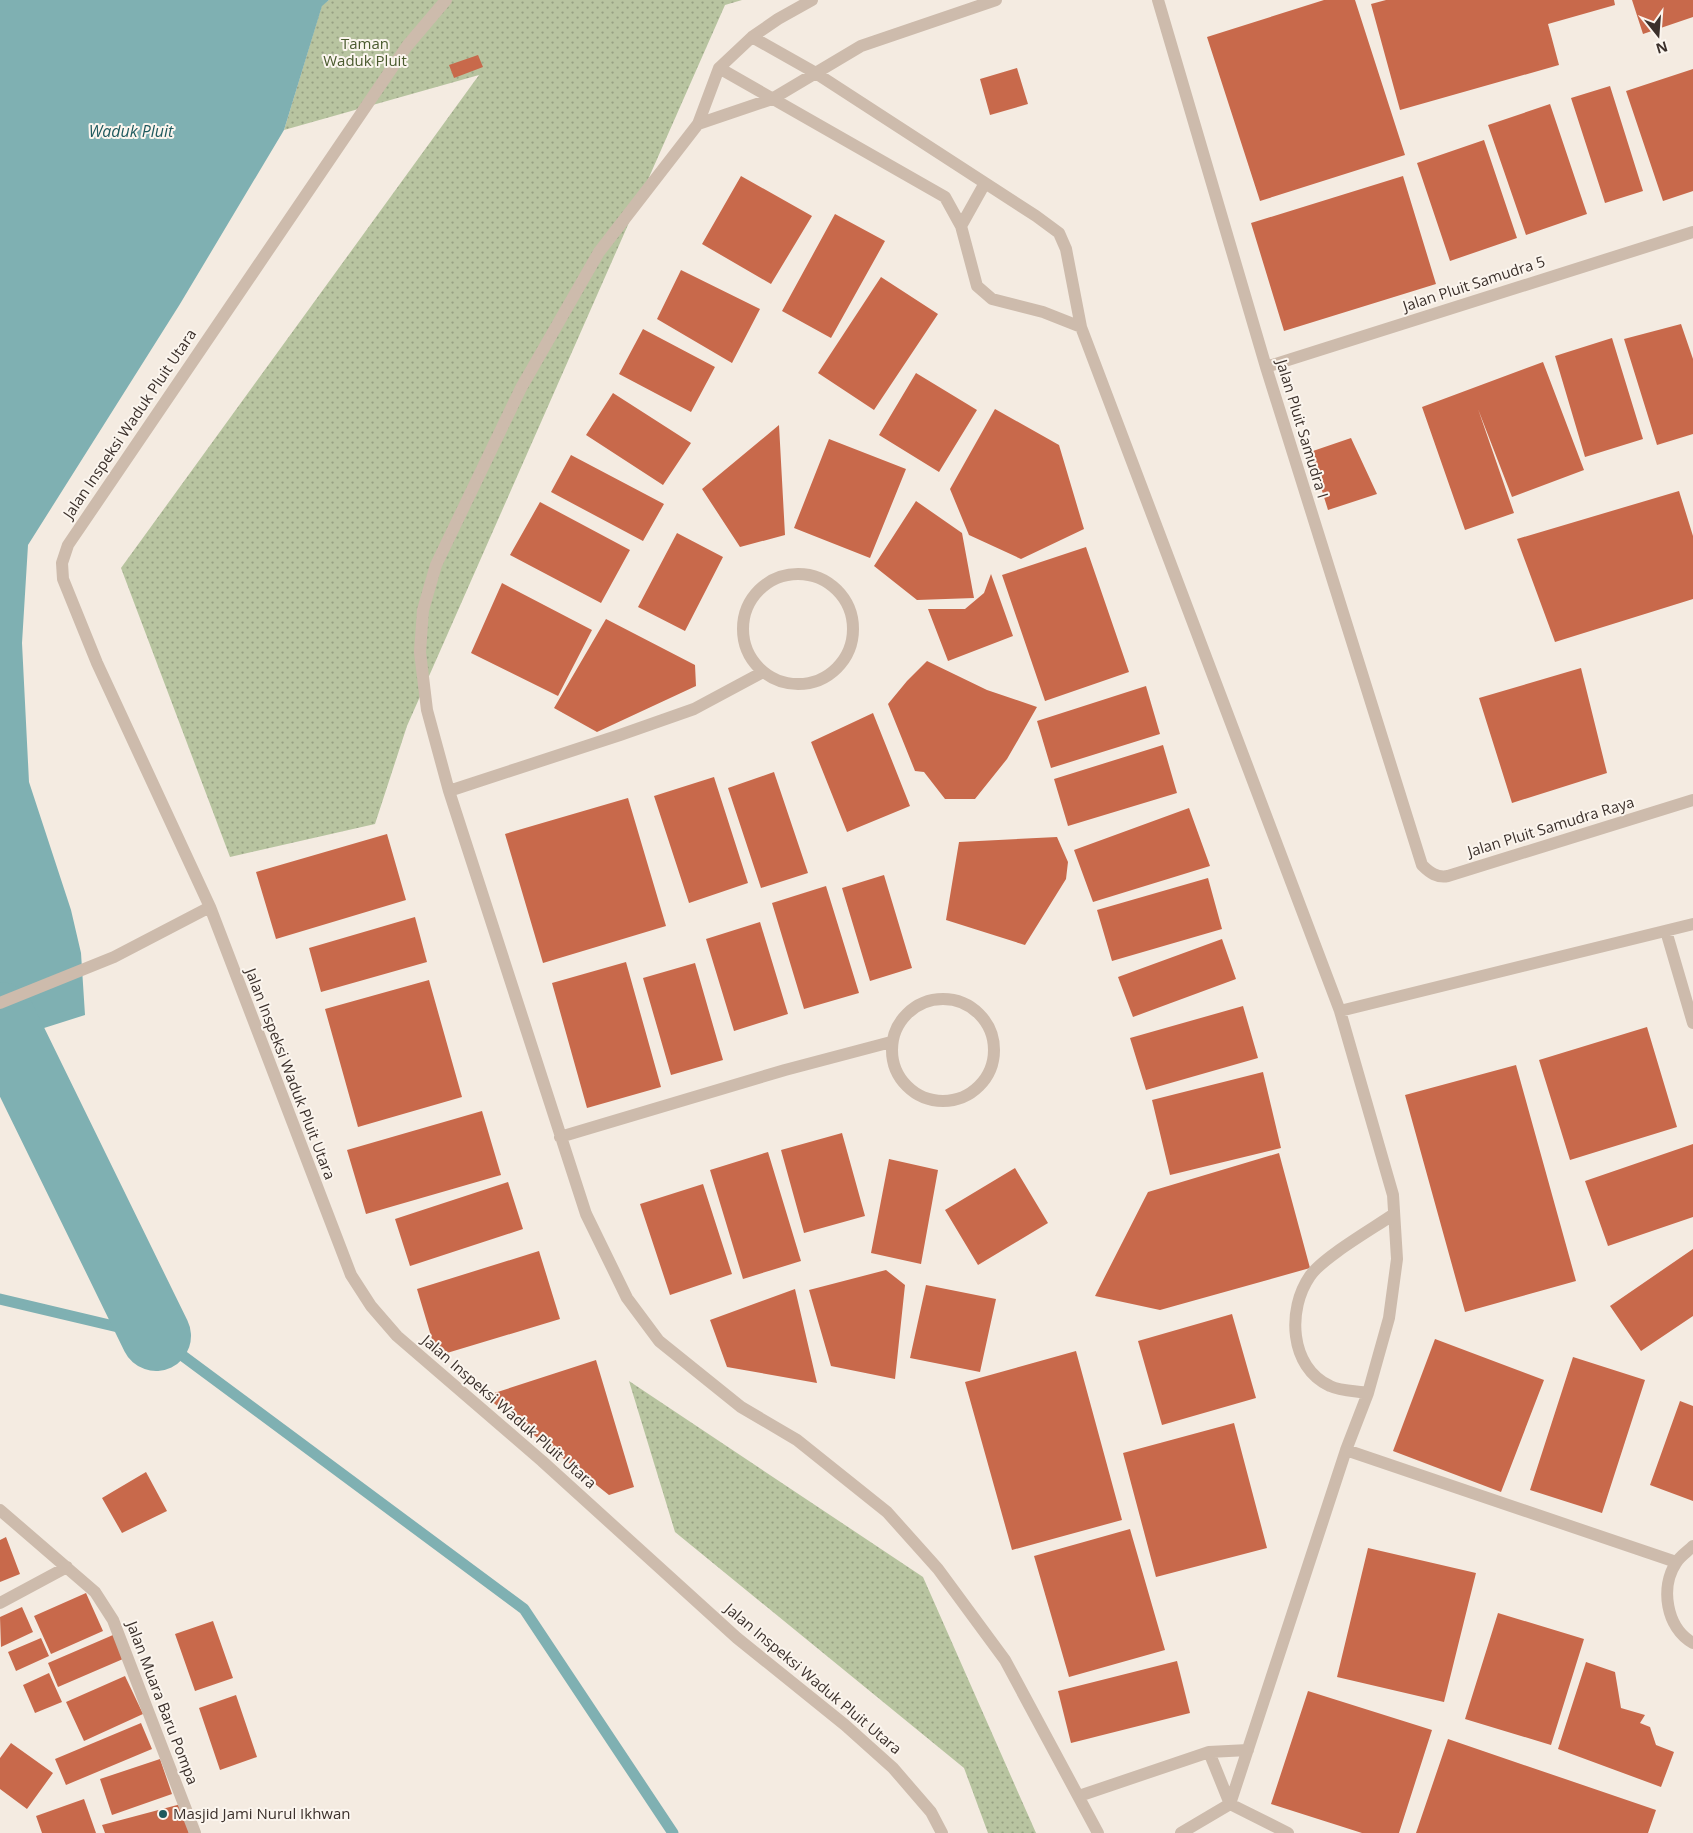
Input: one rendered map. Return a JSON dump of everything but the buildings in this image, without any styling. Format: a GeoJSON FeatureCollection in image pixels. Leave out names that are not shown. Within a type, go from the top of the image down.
{"type":"FeatureCollection","features":[{"type":"Feature","properties":{"kind":"street","name":"Jalan Inspeksi Waduk Pluit Utara"},"geometry":{"type":"LineString","coordinates":[[446,0],[407,46],[68,545],[62,563],[63,579],[97,663],[210,907],[350,1275],[371,1306],[397,1336],[535,1455],[737,1638],[845,1725],[893,1768],[931,1812],[942,1833]]}},
{"type":"Feature","properties":{"kind":"street"},"geometry":{"type":"LineString","coordinates":[[812,0],[778,19],[752,37],[719,68],[698,124],[599,252],[521,388],[436,565],[422,610],[420,652],[427,710],[449,791],[586,1214],[627,1298],[659,1341],[741,1408],[797,1440],[887,1512],[938,1569],[1006,1660],[1098,1833]]}},
{"type":"Feature","properties":{"kind":"street"},"geometry":{"type":"LineString","coordinates":[[698,124],[772,99],[814,72],[861,46],[996,0]]}},
{"type":"Feature","properties":{"kind":"street","name":"Jalan Pluit Samudra I"},"geometry":{"type":"LineString","coordinates":[[1158,0],[1266,367],[1422,865]]}},
{"type":"Feature","properties":{"kind":"street"},"geometry":{"type":"LineString","coordinates":[[752,37],[814,72],[986,183],[1058,233],[1066,249],[1081,327],[1340,1011],[1393,1195],[1397,1259],[1389,1318],[1368,1393],[1346,1450],[1230,1804],[1181,1833]]}},
{"type":"Feature","properties":{"kind":"street"},"geometry":{"type":"LineString","coordinates":[[719,68],[945,197],[961,226],[976,286],[992,299],[1043,312],[1081,327]]}},
{"type":"Feature","properties":{"kind":"street"},"geometry":{"type":"LineString","coordinates":[[961,226],[986,183]]}},
{"type":"Feature","properties":{"kind":"street","name":"Jalan Pluit Samudra 5"},"geometry":{"type":"LineString","coordinates":[[1266,367],[1693,232]]}},
{"type":"Feature","properties":{"kind":"street"},"geometry":{"type":"LineString","coordinates":[[798,574],[817,577],[834,587],[847,601],[854,619],[853,639],[847,657],[835,672],[817,682],[798,685],[779,682],[763,672],[750,658],[743,639],[743,620],[750,602],[756,594],[762,587],[779,577],[798,574]]}},
{"type":"Feature","properties":{"kind":"street"},"geometry":{"type":"LineString","coordinates":[[449,791],[694,709],[763,672]]}},
{"type":"Feature","properties":{"kind":"street","name":"Jalan Pluit Samudra Raya"},"geometry":{"type":"LineString","coordinates":[[1422,865],[1433,874],[1441,877],[1448,876],[1693,800]]}},
{"type":"Feature","properties":{"kind":"street"},"geometry":{"type":"LineString","coordinates":[[0,1002],[114,957],[210,907]]}},
{"type":"Feature","properties":{"kind":"street"},"geometry":{"type":"LineString","coordinates":[[1340,1011],[1693,924]]}},
{"type":"Feature","properties":{"kind":"street"},"geometry":{"type":"LineString","coordinates":[[1666,931],[1693,1024]]}},
{"type":"Feature","properties":{"kind":"street"},"geometry":{"type":"LineString","coordinates":[[940,998],[963,1001],[982,1015],[993,1035],[995,1058],[986,1080],[969,1096],[946,1102],[923,1098],[904,1085],[893,1065],[891,1042],[900,1020],[917,1004],[940,998]]}},
{"type":"Feature","properties":{"kind":"street"},"geometry":{"type":"LineString","coordinates":[[560,1137],[785,1070],[891,1042]]}},
{"type":"Feature","properties":{"kind":"street"},"geometry":{"type":"LineString","coordinates":[[1368,1393],[1330,1387],[1310,1371],[1299,1352],[1296,1338],[1297,1302],[1311,1274],[1341,1250],[1394,1214]]}},
{"type":"Feature","properties":{"kind":"street"},"geometry":{"type":"LineString","coordinates":[[1346,1450],[1676,1562]]}},
{"type":"Feature","properties":{"kind":"street","name":"Jalan Muara Baru Pompa"},"geometry":{"type":"LineString","coordinates":[[0,1510],[95,1592],[112,1620],[195,1833]]}},
{"type":"Feature","properties":{"kind":"street"},"geometry":{"type":"LineString","coordinates":[[1693,1546],[1676,1562],[1666,1589],[1670,1616],[1686,1639],[1693,1643]]}},
{"type":"Feature","properties":{"kind":"street"},"geometry":{"type":"LineString","coordinates":[[0,1603],[67,1567]]}},
{"type":"Feature","properties":{"kind":"street"},"geometry":{"type":"LineString","coordinates":[[1079,1796],[1209,1752],[1248,1750]]}},
{"type":"Feature","properties":{"kind":"street"},"geometry":{"type":"LineString","coordinates":[[1209,1752],[1230,1804],[1288,1833]]}},
{"type":"Feature","properties":{"kind":"green space","name":"Taman Waduk Pluit"},"geometry":{"type":"Polygon","coordinates":[[[329,0],[742,0],[725,5],[407,726],[375,824],[230,857],[121,568],[479,75],[284,130],[322,5],[329,0]]]}},
{"type":"Feature","properties":{"kind":"green space"},"geometry":{"type":"Polygon","coordinates":[[[629,1381],[923,1577],[1036,1833],[988,1833],[964,1768],[675,1532],[629,1381]]]}},
{"type":"Feature","properties":{"kind":"water","name":"Waduk Pluit"},"geometry":{"type":"Polygon","coordinates":[[[0,0],[329,0],[322,6],[284,130],[180,304],[28,545],[22,643],[29,782],[71,910],[81,953],[85,1015],[0,1042],[0,0]]]}},
{"type":"Feature","properties":{"kind":"waterway"},"geometry":{"type":"LineString","coordinates":[[0,1017],[156,1336]]}},
{"type":"Feature","properties":{"kind":"waterway"},"geometry":{"type":"LineString","coordinates":[[0,1299],[156,1336],[524,1609],[673,1833]]}},
{"type":"Feature","properties":{"kind":"place","name":"Masjid Jami Nurul Ikhwan"},"geometry":{"type":"Point","coordinates":[163,1814]}}]}
